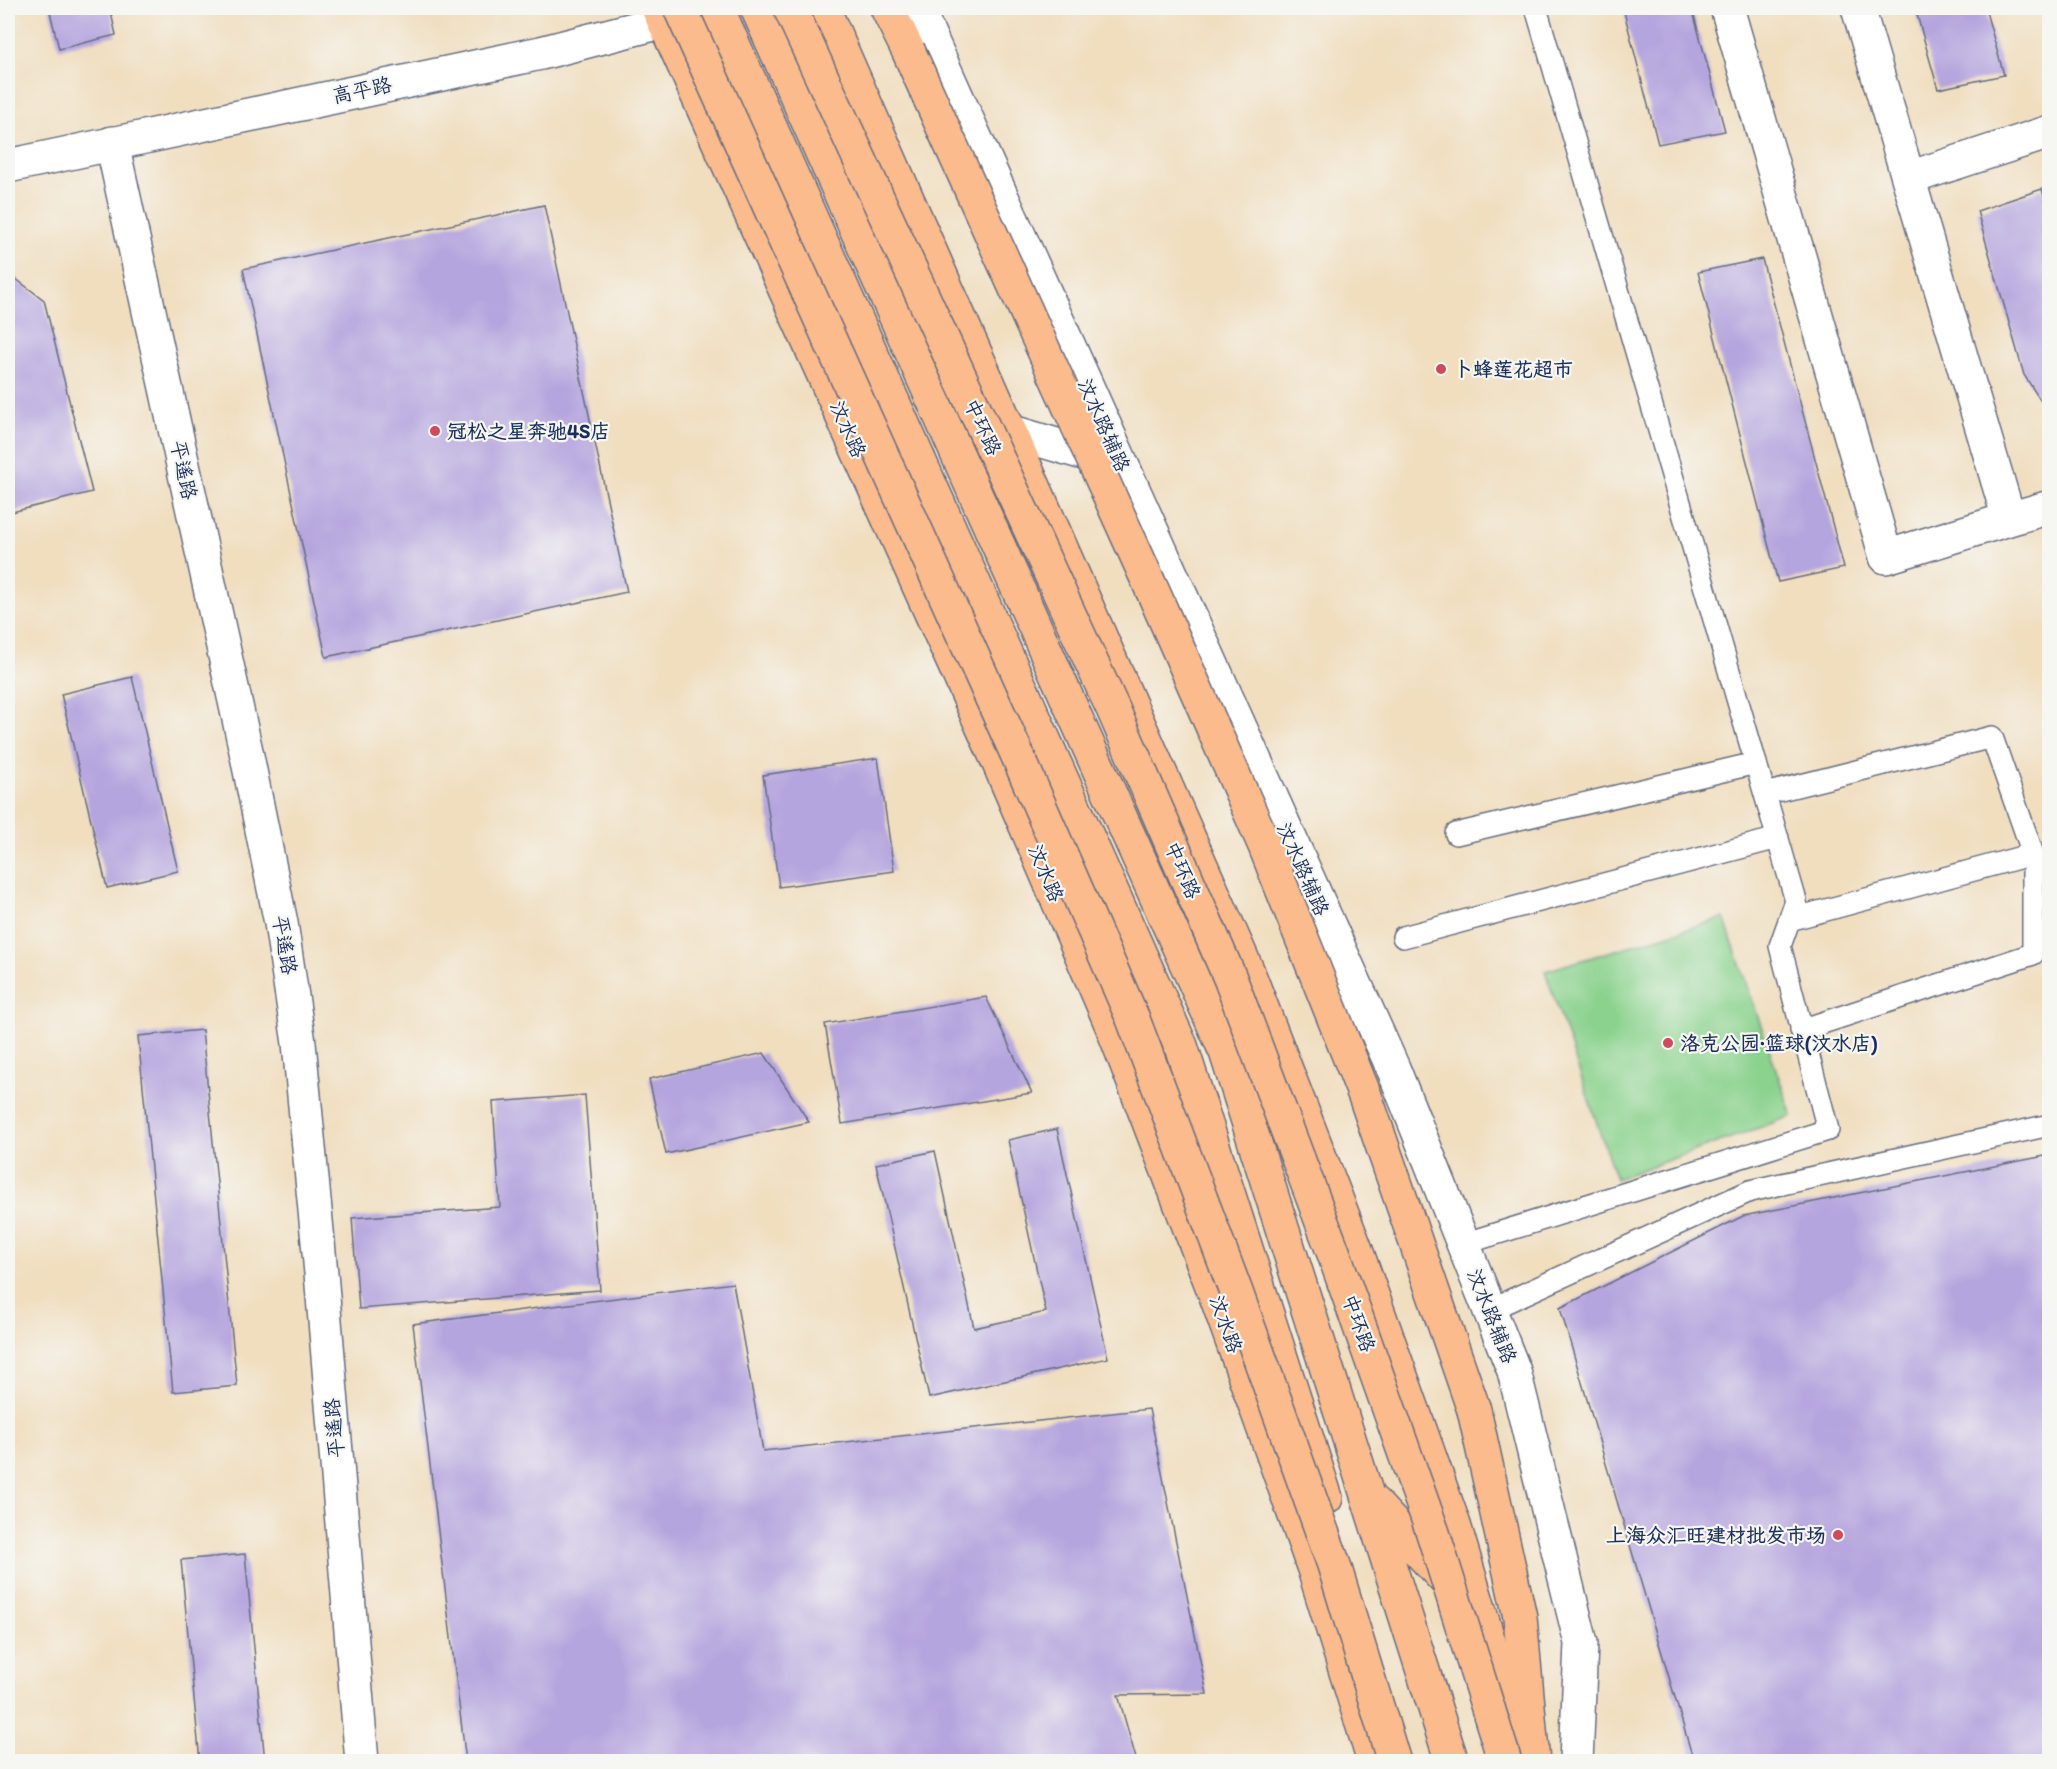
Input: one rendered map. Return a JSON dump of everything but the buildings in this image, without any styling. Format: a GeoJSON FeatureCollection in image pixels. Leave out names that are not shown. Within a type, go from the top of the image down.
{"type":"FeatureCollection","features":[{"type":"Feature","properties":{"kind":"main road","name":"汶水路"},"geometry":{"type":"LineString","coordinates":[[716,8],[1180,1046],[1411,1761]]}},
{"type":"Feature","properties":{"kind":"main road"},"geometry":{"type":"LineString","coordinates":[[757,8],[1226,1052],[1452,1761]]}},
{"type":"Feature","properties":{"kind":"main road","name":"中环路"},"geometry":{"type":"LineString","coordinates":[[790,8],[1113,709],[1230,978],[1334,1254],[1433,1533],[1506,1761]]}},
{"type":"Feature","properties":{"kind":"main road"},"geometry":{"type":"LineString","coordinates":[[823,8],[1248,972],[1355,1247],[1454,1525],[1525,1761]]}},
{"type":"Feature","properties":{"kind":"main road"},"geometry":{"type":"LineString","coordinates":[[887,8],[913,61],[1265,846],[1365,1096],[1474,1410],[1520,1617],[1533,1761]]}},
{"type":"Feature","properties":{"kind":"main road","name":"汶水路"},"geometry":{"type":"LineString","coordinates":[[667,12],[993,749],[1112,1026],[1217,1299],[1306,1546],[1374,1761]]}},
{"type":"Feature","properties":{"kind":"main road"},"geometry":{"type":"LineString","coordinates":[[667,12],[1017,754],[1133,1019],[1236,1292],[1334,1565],[1394,1761]]}},
{"type":"Feature","properties":{"kind":"main road"},"geometry":{"type":"LineString","coordinates":[[1053,530],[1065,693]]}},
{"type":"Feature","properties":{"kind":"main road"},"geometry":{"type":"LineString","coordinates":[[1367,1496],[1483,1620]]}},
{"type":"Feature","properties":{"kind":"street","name":"高平路"},"geometry":{"type":"LineString","coordinates":[[8,166],[529,55],[667,12],[716,8]]}},
{"type":"Feature","properties":{"kind":"street","name":"汶水路辅路"},"geometry":{"type":"LineString","coordinates":[[917,8],[1393,1068],[1514,1371],[1581,1643],[1576,1761]]}},
{"type":"Feature","properties":{"kind":"street"},"geometry":{"type":"LineString","coordinates":[[1727,8],[1886,557],[2049,507]]}},
{"type":"Feature","properties":{"kind":"street"},"geometry":{"type":"LineString","coordinates":[[1858,8],[2009,519]]}},
{"type":"Feature","properties":{"kind":"street"},"geometry":{"type":"LineString","coordinates":[[1908,178],[2049,132]]}},
{"type":"Feature","properties":{"kind":"street","name":"平遥路"},"geometry":{"type":"LineString","coordinates":[[112,143],[268,852],[291,980],[321,1273],[362,1761]]}},
{"type":"Feature","properties":{"kind":"street"},"geometry":{"type":"LineString","coordinates":[[1009,431],[1122,464]]}},
{"type":"Feature","properties":{"kind":"lane"},"geometry":{"type":"LineString","coordinates":[[1463,1244],[1828,1130],[1780,946],[1796,901],[1536,8]]}},
{"type":"Feature","properties":{"kind":"lane"},"geometry":{"type":"LineString","coordinates":[[1765,794],[1992,736],[2033,854],[2033,954],[1801,1030]]}},
{"type":"Feature","properties":{"kind":"lane"},"geometry":{"type":"LineString","coordinates":[[1456,834],[1756,763]]}},
{"type":"Feature","properties":{"kind":"lane"},"geometry":{"type":"LineString","coordinates":[[1403,937],[1778,838]]}},
{"type":"Feature","properties":{"kind":"lane"},"geometry":{"type":"LineString","coordinates":[[1789,920],[2033,854]]}},
{"type":"Feature","properties":{"kind":"lane"},"geometry":{"type":"LineString","coordinates":[[1490,1310],[1750,1191],[2049,1125]]}},
{"type":"Feature","properties":{"kind":"green space","name":"洛克公园·篮球(汶水店)"},"geometry":{"type":"Polygon","coordinates":[[[1724,918],[1792,1116],[1616,1179],[1545,971],[1724,918]]]}},
{"type":"Feature","properties":{"kind":"place","name":"卜蜂莲花超市"},"geometry":{"type":"Point","coordinates":[1441,369]}},
{"type":"Feature","properties":{"kind":"place","name":"冠松之星奔驰4S店"},"geometry":{"type":"Point","coordinates":[435,431]}},
{"type":"Feature","properties":{"kind":"place","name":"洛克公园·篮球(汶水店)"},"geometry":{"type":"Point","coordinates":[1668,1043]}},
{"type":"Feature","properties":{"kind":"place","name":"上海众汇旺建材批发市场"},"geometry":{"type":"Point","coordinates":[1838,1535]}}]}
